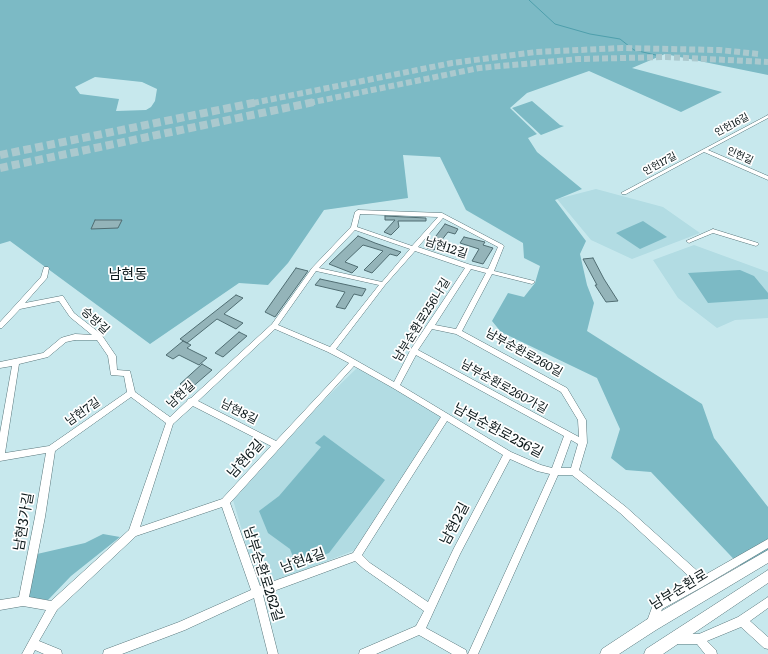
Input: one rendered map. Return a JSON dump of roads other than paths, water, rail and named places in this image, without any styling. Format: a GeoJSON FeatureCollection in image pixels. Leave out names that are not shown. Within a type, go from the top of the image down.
{"type":"FeatureCollection","features":[{"type":"Feature","properties":{"kind":"main road","name":"남부순환로"},"geometry":{"type":"LineString","coordinates":[[607,654],[651,625],[768,556]]}},
{"type":"Feature","properties":{"kind":"main road"},"geometry":{"type":"LineString","coordinates":[[651,654],[768,576]]}},
{"type":"Feature","properties":{"kind":"street","name":"인헌16길"},"geometry":{"type":"LineString","coordinates":[[704,150],[768,116]]}},
{"type":"Feature","properties":{"kind":"street","name":"인헌길"},"geometry":{"type":"LineString","coordinates":[[704,150],[768,178]]}},
{"type":"Feature","properties":{"kind":"street","name":"인헌17길"},"geometry":{"type":"LineString","coordinates":[[624,193],[704,150]]}},
{"type":"Feature","properties":{"kind":"street"},"geometry":{"type":"LineString","coordinates":[[354,228],[358,212],[442,215],[501,246],[490,272],[458,332]]}},
{"type":"Feature","properties":{"kind":"street"},"geometry":{"type":"LineString","coordinates":[[331,350],[383,284],[442,215]]}},
{"type":"Feature","properties":{"kind":"street","name":"남현12길"},"geometry":{"type":"LineString","coordinates":[[354,228],[469,267],[532,282]]}},
{"type":"Feature","properties":{"kind":"street","name":"남현길"},"geometry":{"type":"LineString","coordinates":[[27,654],[53,606],[133,533],[170,422],[274,326],[314,269],[354,228]]}},
{"type":"Feature","properties":{"kind":"street"},"geometry":{"type":"LineString","coordinates":[[689,241],[713,231],[756,244]]}},
{"type":"Feature","properties":{"kind":"street","name":"남부순환로256나길"},"geometry":{"type":"LineString","coordinates":[[396,386],[414,351],[469,267]]}},
{"type":"Feature","properties":{"kind":"street"},"geometry":{"type":"LineString","coordinates":[[0,326],[44,278],[46,268]]}},
{"type":"Feature","properties":{"kind":"street"},"geometry":{"type":"LineString","coordinates":[[314,269],[383,284]]}},
{"type":"Feature","properties":{"kind":"street","name":"승방길"},"geometry":{"type":"LineString","coordinates":[[17,307],[61,298],[72,315],[98,336],[112,356],[114,373],[127,373],[131,393]]}},
{"type":"Feature","properties":{"kind":"street","name":"남부순환로256길"},"geometry":{"type":"LineString","coordinates":[[274,326],[331,350],[396,386],[444,417],[508,454],[540,468],[555,472],[574,471]]}},
{"type":"Feature","properties":{"kind":"street","name":"남부순환로260길"},"geometry":{"type":"LineString","coordinates":[[430,326],[458,332],[564,390],[582,420],[583,443],[574,471]]}},
{"type":"Feature","properties":{"kind":"street"},"geometry":{"type":"LineString","coordinates":[[0,365],[45,356],[64,340],[78,337],[96,338]]}},
{"type":"Feature","properties":{"kind":"street","name":"남부순환로260가길"},"geometry":{"type":"LineString","coordinates":[[414,351],[583,443]]}},
{"type":"Feature","properties":{"kind":"street"},"geometry":{"type":"LineString","coordinates":[[0,457],[16,362]]}},
{"type":"Feature","properties":{"kind":"street","name":"남현6길"},"geometry":{"type":"LineString","coordinates":[[133,533],[225,502],[353,363]]}},
{"type":"Feature","properties":{"kind":"street"},"geometry":{"type":"LineString","coordinates":[[131,393],[170,422]]}},
{"type":"Feature","properties":{"kind":"street","name":"남현7길"},"geometry":{"type":"LineString","coordinates":[[0,457],[51,449],[131,393]]}},
{"type":"Feature","properties":{"kind":"street","name":"남현8길"},"geometry":{"type":"LineString","coordinates":[[191,401],[277,445]]}},
{"type":"Feature","properties":{"kind":"street"},"geometry":{"type":"LineString","coordinates":[[429,609],[367,566],[356,556],[444,417]]}},
{"type":"Feature","properties":{"kind":"street"},"geometry":{"type":"LineString","coordinates":[[473,654],[555,472],[568,436]]}},
{"type":"Feature","properties":{"kind":"street","name":"남현3가길"},"geometry":{"type":"LineString","coordinates":[[23,601],[39,522],[51,449]]}},
{"type":"Feature","properties":{"kind":"street","name":"남현2길"},"geometry":{"type":"LineString","coordinates":[[420,630],[457,551],[508,454]]}},
{"type":"Feature","properties":{"kind":"street"},"geometry":{"type":"LineString","coordinates":[[574,471],[623,510],[702,582]]}},
{"type":"Feature","properties":{"kind":"street","name":"남부순환로262길"},"geometry":{"type":"LineString","coordinates":[[225,502],[257,592],[273,654]]}},
{"type":"Feature","properties":{"kind":"street"},"geometry":{"type":"LineString","coordinates":[[651,625],[658,606],[768,543]]}},
{"type":"Feature","properties":{"kind":"street","name":"남현4길"},"geometry":{"type":"LineString","coordinates":[[108,654],[181,626],[257,592],[356,556]]}},
{"type":"Feature","properties":{"kind":"street"},"geometry":{"type":"LineString","coordinates":[[0,605],[23,601],[53,606]]}},
{"type":"Feature","properties":{"kind":"street"},"geometry":{"type":"LineString","coordinates":[[672,640],[699,638],[742,620],[768,602]]}},
{"type":"Feature","properties":{"kind":"street"},"geometry":{"type":"LineString","coordinates":[[742,620],[768,644]]}},
{"type":"Feature","properties":{"kind":"street"},"geometry":{"type":"LineString","coordinates":[[364,654],[420,630],[462,654]]}},
{"type":"Feature","properties":{"kind":"street"},"geometry":{"type":"LineString","coordinates":[[699,638],[712,654]]}},
{"type":"Feature","properties":{"kind":"street"},"geometry":{"type":"LineString","coordinates":[[33,644],[57,654]]}},
{"type":"Feature","properties":{"kind":"waterway"},"geometry":{"type":"LineString","coordinates":[[529,0],[555,24],[590,34],[620,39],[634,50],[660,56]]}},
{"type":"Feature","properties":{"kind":"tunnel"},"geometry":{"type":"LineString","coordinates":[[253,103],[452,63],[536,52],[622,48],[719,50],[759,54]]}},
{"type":"Feature","properties":{"kind":"tunnel"},"geometry":{"type":"LineString","coordinates":[[309,103],[479,68],[579,59],[666,57],[768,62]]}},
{"type":"Feature","properties":{"kind":"tunnel"},"geometry":{"type":"LineString","coordinates":[[0,155],[258,102]]}},
{"type":"Feature","properties":{"kind":"tunnel"},"geometry":{"type":"LineString","coordinates":[[0,168],[314,102]]}},
{"type":"Feature","properties":{"kind":"district","name":"남현동"},"geometry":{"type":"Point","coordinates":[128,275]}}]}
